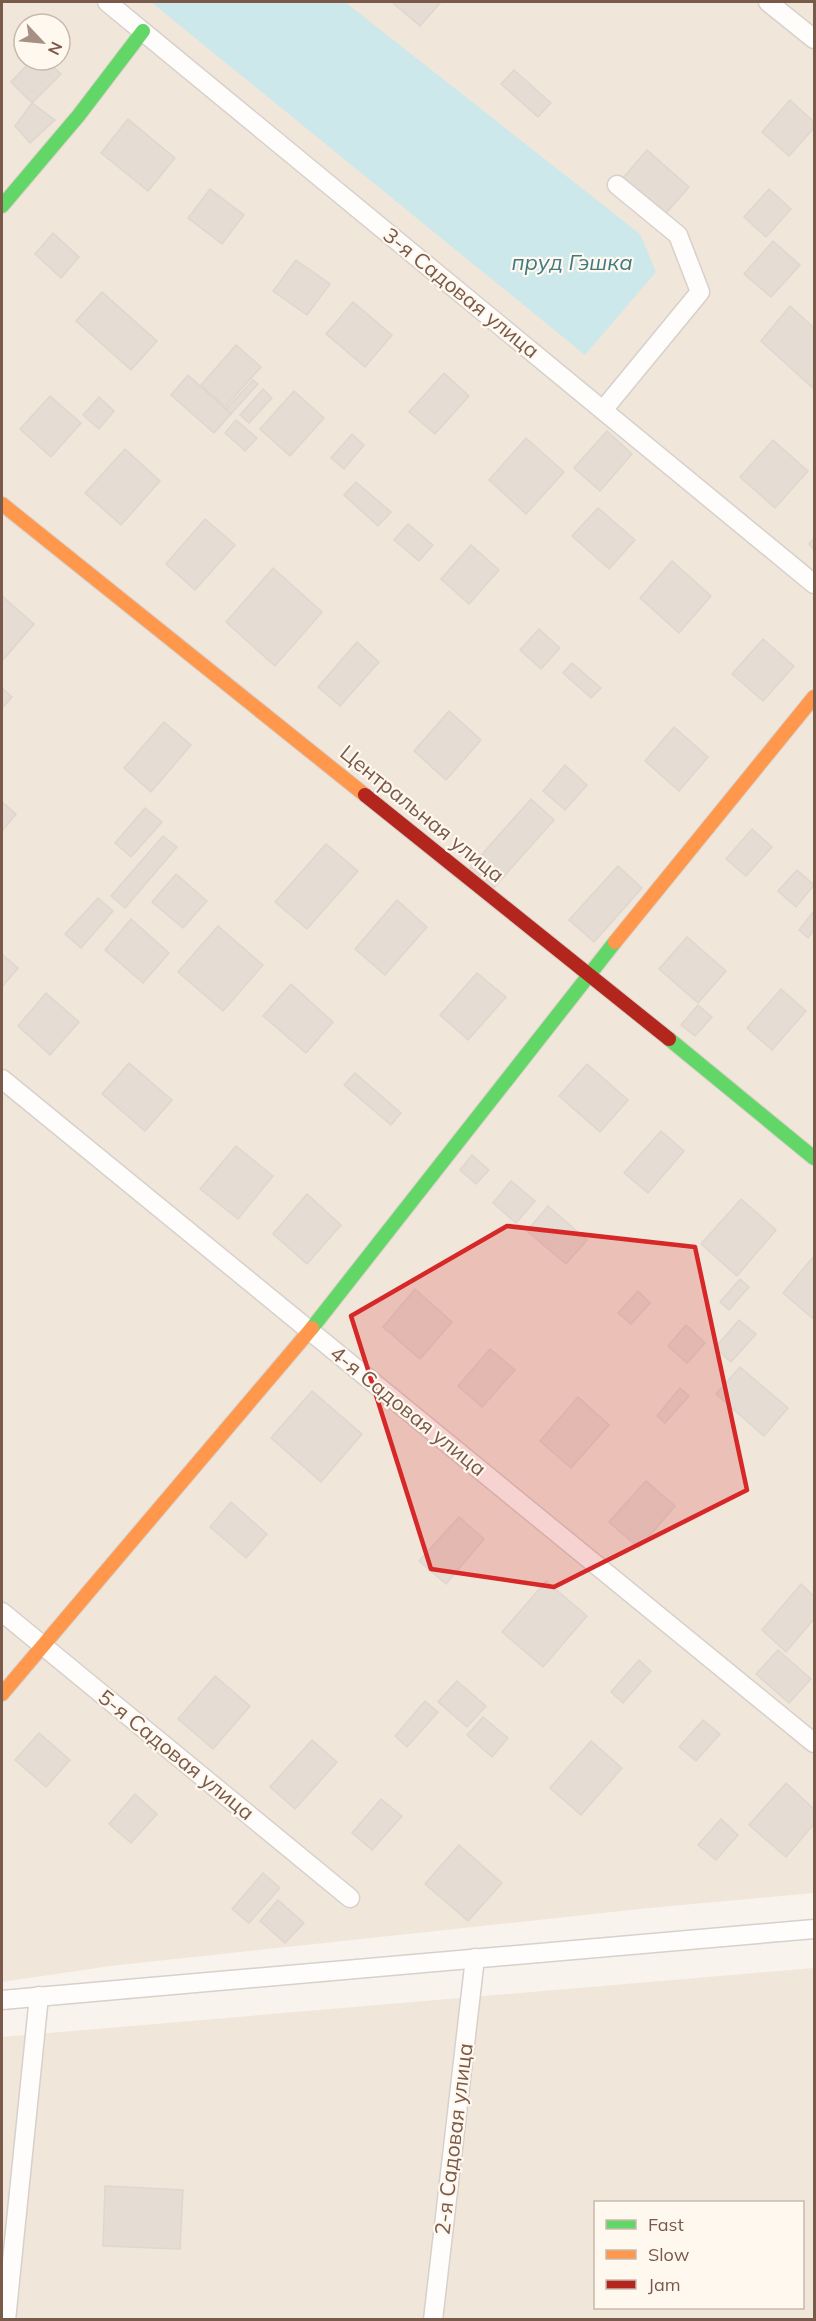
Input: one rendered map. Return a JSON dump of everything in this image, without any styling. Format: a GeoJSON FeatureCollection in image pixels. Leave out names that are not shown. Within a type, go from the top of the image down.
{"type":"FeatureCollection","features":[{"type":"Feature","properties":{"kind":"street"},"geometry":{"type":"LineString","coordinates":[[2,206],[79,115],[143,31]]}},
{"type":"Feature","properties":{"kind":"street","name":"Центральная улица"},"geometry":{"type":"LineString","coordinates":[[2,504],[589,974],[814,1158]]}},
{"type":"Feature","properties":{"kind":"street"},"geometry":{"type":"LineString","coordinates":[[2,1694],[310,1331],[589,974],[814,697]]}},
{"type":"Feature","properties":{"kind":"lane","name":"3-я Садовая улица"},"geometry":{"type":"LineString","coordinates":[[107,2],[814,585]]}},
{"type":"Feature","properties":{"kind":"lane"},"geometry":{"type":"LineString","coordinates":[[768,2],[814,39]]}},
{"type":"Feature","properties":{"kind":"lane"},"geometry":{"type":"LineString","coordinates":[[603,410],[700,292],[678,235],[616,184]]}},
{"type":"Feature","properties":{"kind":"lane","name":"4-я Садовая улица"},"geometry":{"type":"LineString","coordinates":[[2,1079],[814,1743]]}},
{"type":"Feature","properties":{"kind":"lane","name":"5-я Садовая улица"},"geometry":{"type":"LineString","coordinates":[[2,1612],[350,1898]]}},
{"type":"Feature","properties":{"kind":"lane"},"geometry":{"type":"LineString","coordinates":[[2,2000],[814,1929]]}},
{"type":"Feature","properties":{"kind":"lane","name":"2-я Садовая улица"},"geometry":{"type":"LineString","coordinates":[[433,2319],[475,1958]]}},
{"type":"Feature","properties":{"kind":"lane"},"geometry":{"type":"LineString","coordinates":[[6,2319],[39,1996]]}},
{"type":"Feature","properties":{"kind":"highlighted area"},"geometry":{"type":"Polygon","coordinates":[[[507,1226],[695,1247],[747,1490],[554,1587],[431,1569],[351,1316],[507,1226]]]}},
{"type":"Feature","properties":{"kind":"shaded area"},"geometry":{"type":"Polygon","coordinates":[[[2,2],[814,2],[814,1893],[649,1908],[110,1966],[2,1982],[2,2]]]}},
{"type":"Feature","properties":{"kind":"shaded area"},"geometry":{"type":"Polygon","coordinates":[[[814,1968],[814,2319],[2,2319],[2,2037],[814,1968]]]}},
{"type":"Feature","properties":{"kind":"water","name":"пруд Гэшка"},"geometry":{"type":"Polygon","coordinates":[[[151,2],[345,2],[640,234],[656,272],[585,355],[151,2]]]}},
{"type":"Feature","properties":{"kind":"building"},"geometry":{"type":"Polygon","coordinates":[[[396,2],[441,2],[420,26],[394,4],[396,2]]]}},
{"type":"Feature","properties":{"kind":"building"},"geometry":{"type":"Polygon","coordinates":[[[514,70],[551,103],[538,117],[501,84],[514,70]]]}},
{"type":"Feature","properties":{"kind":"building"},"geometry":{"type":"Polygon","coordinates":[[[21,72],[59,72],[61,74],[32,103],[11,82],[21,72]]]}},
{"type":"Feature","properties":{"kind":"building"},"geometry":{"type":"Polygon","coordinates":[[[790,100],[814,122],[814,128],[789,156],[762,132],[790,100]]]}},
{"type":"Feature","properties":{"kind":"building"},"geometry":{"type":"Polygon","coordinates":[[[32,103],[55,120],[30,143],[15,126],[32,103]]]}},
{"type":"Feature","properties":{"kind":"building"},"geometry":{"type":"Polygon","coordinates":[[[128,119],[175,158],[148,191],[101,153],[128,119]]]}},
{"type":"Feature","properties":{"kind":"building"},"geometry":{"type":"Polygon","coordinates":[[[647,150],[689,187],[658,222],[617,185],[647,150]]]}},
{"type":"Feature","properties":{"kind":"building"},"geometry":{"type":"Polygon","coordinates":[[[210,189],[244,215],[222,244],[188,218],[210,189]]]}},
{"type":"Feature","properties":{"kind":"building"},"geometry":{"type":"Polygon","coordinates":[[[769,189],[791,209],[766,237],[744,217],[769,189]]]}},
{"type":"Feature","properties":{"kind":"building"},"geometry":{"type":"Polygon","coordinates":[[[53,233],[79,257],[61,278],[35,254],[53,233]]]}},
{"type":"Feature","properties":{"kind":"building"},"geometry":{"type":"Polygon","coordinates":[[[773,241],[800,265],[771,297],[744,274],[773,241]]]}},
{"type":"Feature","properties":{"kind":"building"},"geometry":{"type":"Polygon","coordinates":[[[296,260],[330,284],[307,315],[273,291],[296,260]]]}},
{"type":"Feature","properties":{"kind":"building"},"geometry":{"type":"Polygon","coordinates":[[[102,292],[157,341],[131,370],[76,321],[102,292]]]}},
{"type":"Feature","properties":{"kind":"building"},"geometry":{"type":"Polygon","coordinates":[[[353,302],[392,335],[365,367],[326,334],[353,302]]]}},
{"type":"Feature","properties":{"kind":"building"},"geometry":{"type":"Polygon","coordinates":[[[790,306],[814,328],[814,389],[761,341],[790,306]]]}},
{"type":"Feature","properties":{"kind":"building"},"geometry":{"type":"Polygon","coordinates":[[[236,345],[261,367],[225,407],[201,385],[236,345]]]}},
{"type":"Feature","properties":{"kind":"building"},"geometry":{"type":"Polygon","coordinates":[[[444,373],[469,396],[435,434],[409,412],[444,373]]]}},
{"type":"Feature","properties":{"kind":"building"},"geometry":{"type":"Polygon","coordinates":[[[188,375],[231,414],[214,433],[171,395],[188,375]]]}},
{"type":"Feature","properties":{"kind":"building"},"geometry":{"type":"Polygon","coordinates":[[[253,380],[258,384],[231,414],[226,409],[253,380]]]}},
{"type":"Feature","properties":{"kind":"building"},"geometry":{"type":"Polygon","coordinates":[[[263,389],[272,398],[249,423],[240,415],[263,389]]]}},
{"type":"Feature","properties":{"kind":"building"},"geometry":{"type":"Polygon","coordinates":[[[294,391],[324,418],[290,456],[260,429],[294,391]]]}},
{"type":"Feature","properties":{"kind":"building"},"geometry":{"type":"Polygon","coordinates":[[[50,396],[81,423],[51,457],[20,429],[50,396]]]}},
{"type":"Feature","properties":{"kind":"building"},"geometry":{"type":"Polygon","coordinates":[[[99,397],[114,411],[99,429],[83,415],[99,397]]]}},
{"type":"Feature","properties":{"kind":"building"},"geometry":{"type":"Polygon","coordinates":[[[236,420],[257,438],[245,451],[225,433],[236,420]]]}},
{"type":"Feature","properties":{"kind":"building"},"geometry":{"type":"Polygon","coordinates":[[[607,431],[632,454],[600,491],[574,468],[607,431]]]}},
{"type":"Feature","properties":{"kind":"building"},"geometry":{"type":"Polygon","coordinates":[[[352,434],[364,445],[344,469],[331,458],[352,434]]]}},
{"type":"Feature","properties":{"kind":"building"},"geometry":{"type":"Polygon","coordinates":[[[526,438],[564,472],[526,514],[489,480],[526,438]]]}},
{"type":"Feature","properties":{"kind":"building"},"geometry":{"type":"Polygon","coordinates":[[[773,440],[808,471],[775,508],[740,477],[773,440]]]}},
{"type":"Feature","properties":{"kind":"building"},"geometry":{"type":"Polygon","coordinates":[[[125,449],[160,481],[121,525],[85,493],[125,449]]]}},
{"type":"Feature","properties":{"kind":"building"},"geometry":{"type":"Polygon","coordinates":[[[356,482],[391,512],[378,526],[344,495],[356,482]]]}},
{"type":"Feature","properties":{"kind":"building"},"geometry":{"type":"Polygon","coordinates":[[[598,508],[635,540],[609,569],[572,536],[598,508]]]}},
{"type":"Feature","properties":{"kind":"building"},"geometry":{"type":"Polygon","coordinates":[[[205,519],[235,545],[195,590],[166,564],[205,519]]]}},
{"type":"Feature","properties":{"kind":"building"},"geometry":{"type":"Polygon","coordinates":[[[408,524],[433,545],[419,561],[394,540],[408,524]]]}},
{"type":"Feature","properties":{"kind":"building"},"geometry":{"type":"Polygon","coordinates":[[[814,538],[814,550],[809,544],[814,538]]]}},
{"type":"Feature","properties":{"kind":"building"},"geometry":{"type":"Polygon","coordinates":[[[471,545],[499,570],[469,604],[441,579],[471,545]]]}},
{"type":"Feature","properties":{"kind":"building"},"geometry":{"type":"Polygon","coordinates":[[[672,561],[711,596],[679,633],[640,598],[672,561]]]}},
{"type":"Feature","properties":{"kind":"building"},"geometry":{"type":"Polygon","coordinates":[[[273,568],[322,612],[275,666],[226,622],[273,568]]]}},
{"type":"Feature","properties":{"kind":"building"},"geometry":{"type":"Polygon","coordinates":[[[2,596],[34,624],[2,661],[2,596]]]}},
{"type":"Feature","properties":{"kind":"building"},"geometry":{"type":"Polygon","coordinates":[[[539,629],[560,648],[541,669],[520,650],[539,629]]]}},
{"type":"Feature","properties":{"kind":"building"},"geometry":{"type":"Polygon","coordinates":[[[763,639],[794,666],[763,701],[732,674],[763,639]]]}},
{"type":"Feature","properties":{"kind":"building"},"geometry":{"type":"Polygon","coordinates":[[[357,642],[379,662],[340,706],[318,687],[357,642]]]}},
{"type":"Feature","properties":{"kind":"building"},"geometry":{"type":"Polygon","coordinates":[[[572,663],[601,688],[591,698],[563,673],[572,663]]]}},
{"type":"Feature","properties":{"kind":"building"},"geometry":{"type":"Polygon","coordinates":[[[2,688],[12,697],[2,708],[2,688]]]}},
{"type":"Feature","properties":{"kind":"building"},"geometry":{"type":"Polygon","coordinates":[[[449,711],[481,740],[446,780],[414,751],[449,711]]]}},
{"type":"Feature","properties":{"kind":"building"},"geometry":{"type":"Polygon","coordinates":[[[164,722],[191,745],[151,792],[124,768],[164,722]]]}},
{"type":"Feature","properties":{"kind":"building"},"geometry":{"type":"Polygon","coordinates":[[[674,727],[708,757],[679,791],[645,761],[674,727]]]}},
{"type":"Feature","properties":{"kind":"building"},"geometry":{"type":"Polygon","coordinates":[[[565,765],[587,785],[565,810],[543,791],[565,765]]]}},
{"type":"Feature","properties":{"kind":"building"},"geometry":{"type":"Polygon","coordinates":[[[531,799],[554,820],[492,890],[469,869],[531,799]]]}},
{"type":"Feature","properties":{"kind":"building"},"geometry":{"type":"Polygon","coordinates":[[[2,802],[16,814],[2,831],[2,802]]]}},
{"type":"Feature","properties":{"kind":"building"},"geometry":{"type":"Polygon","coordinates":[[[145,808],[162,822],[131,857],[115,843],[145,808]]]}},
{"type":"Feature","properties":{"kind":"building"},"geometry":{"type":"Polygon","coordinates":[[[752,829],[772,847],[746,876],[726,859],[752,829]]]}},
{"type":"Feature","properties":{"kind":"building"},"geometry":{"type":"Polygon","coordinates":[[[163,836],[177,847],[125,908],[111,896],[163,836]]]}},
{"type":"Feature","properties":{"kind":"building"},"geometry":{"type":"Polygon","coordinates":[[[326,844],[358,871],[307,929],[275,902],[326,844]]]}},
{"type":"Feature","properties":{"kind":"building"},"geometry":{"type":"Polygon","coordinates":[[[618,866],[642,888],[594,942],[569,920],[618,866]]]}},
{"type":"Feature","properties":{"kind":"building"},"geometry":{"type":"Polygon","coordinates":[[[797,870],[814,885],[796,907],[778,891],[797,870]]]}},
{"type":"Feature","properties":{"kind":"building"},"geometry":{"type":"Polygon","coordinates":[[[176,874],[207,901],[183,928],[152,902],[176,874]]]}},
{"type":"Feature","properties":{"kind":"building"},"geometry":{"type":"Polygon","coordinates":[[[98,898],[113,911],[81,948],[65,934],[98,898]]]}},
{"type":"Feature","properties":{"kind":"building"},"geometry":{"type":"Polygon","coordinates":[[[397,900],[427,927],[385,975],[355,949],[397,900]]]}},
{"type":"Feature","properties":{"kind":"building"},"geometry":{"type":"Polygon","coordinates":[[[814,911],[814,930],[808,938],[799,930],[814,911]]]}},
{"type":"Feature","properties":{"kind":"building"},"geometry":{"type":"Polygon","coordinates":[[[131,919],[169,953],[143,983],[105,950],[131,919]]]}},
{"type":"Feature","properties":{"kind":"building"},"geometry":{"type":"Polygon","coordinates":[[[218,926],[263,965],[223,1011],[178,972],[218,926]]]}},
{"type":"Feature","properties":{"kind":"building"},"geometry":{"type":"Polygon","coordinates":[[[687,937],[726,971],[698,1003],[659,969],[687,937]]]}},
{"type":"Feature","properties":{"kind":"building"},"geometry":{"type":"Polygon","coordinates":[[[2,954],[18,968],[2,987],[2,954]]]}},
{"type":"Feature","properties":{"kind":"building"},"geometry":{"type":"Polygon","coordinates":[[[477,973],[506,997],[468,1040],[440,1015],[477,973]]]}},
{"type":"Feature","properties":{"kind":"building"},"geometry":{"type":"Polygon","coordinates":[[[291,984],[333,1022],[306,1053],[263,1016],[291,984]]]}},
{"type":"Feature","properties":{"kind":"building"},"geometry":{"type":"Polygon","coordinates":[[[781,989],[806,1011],[772,1050],[747,1028],[781,989]]]}},
{"type":"Feature","properties":{"kind":"building"},"geometry":{"type":"Polygon","coordinates":[[[46,993],[79,1022],[50,1055],[18,1026],[46,993]]]}},
{"type":"Feature","properties":{"kind":"building"},"geometry":{"type":"Polygon","coordinates":[[[698,1005],[712,1017],[695,1036],[681,1025],[698,1005]]]}},
{"type":"Feature","properties":{"kind":"building"},"geometry":{"type":"Polygon","coordinates":[[[129,1063],[172,1100],[145,1131],[102,1094],[129,1063]]]}},
{"type":"Feature","properties":{"kind":"building"},"geometry":{"type":"Polygon","coordinates":[[[587,1064],[628,1100],[600,1132],[559,1096],[587,1064]]]}},
{"type":"Feature","properties":{"kind":"building"},"geometry":{"type":"Polygon","coordinates":[[[355,1073],[401,1113],[391,1125],[344,1085],[355,1073]]]}},
{"type":"Feature","properties":{"kind":"building"},"geometry":{"type":"Polygon","coordinates":[[[661,1131],[684,1151],[648,1193],[624,1173],[661,1131]]]}},
{"type":"Feature","properties":{"kind":"building"},"geometry":{"type":"Polygon","coordinates":[[[236,1146],[273,1176],[238,1219],[200,1189],[236,1146]]]}},
{"type":"Feature","properties":{"kind":"building"},"geometry":{"type":"Polygon","coordinates":[[[472,1155],[489,1170],[476,1184],[460,1170],[472,1155]]]}},
{"type":"Feature","properties":{"kind":"building"},"geometry":{"type":"Polygon","coordinates":[[[511,1181],[535,1201],[516,1223],[493,1203],[511,1181]]]}},
{"type":"Feature","properties":{"kind":"building"},"geometry":{"type":"Polygon","coordinates":[[[307,1194],[341,1225],[307,1264],[273,1234],[307,1194]]]}},
{"type":"Feature","properties":{"kind":"building"},"geometry":{"type":"Polygon","coordinates":[[[741,1199],[776,1230],[737,1276],[701,1244],[741,1199]]]}},
{"type":"Feature","properties":{"kind":"building"},"geometry":{"type":"Polygon","coordinates":[[[548,1206],[587,1240],[566,1264],[527,1231],[548,1206]]]}},
{"type":"Feature","properties":{"kind":"building"},"geometry":{"type":"Polygon","coordinates":[[[814,1256],[814,1315],[812,1318],[783,1293],[814,1256]]]}},
{"type":"Feature","properties":{"kind":"building"},"geometry":{"type":"Polygon","coordinates":[[[740,1279],[749,1287],[729,1310],[720,1302],[740,1279]]]}},
{"type":"Feature","properties":{"kind":"building"},"geometry":{"type":"Polygon","coordinates":[[[415,1289],[452,1322],[420,1359],[383,1327],[415,1289]]]}},
{"type":"Feature","properties":{"kind":"building"},"geometry":{"type":"Polygon","coordinates":[[[638,1291],[650,1303],[631,1324],[618,1313],[638,1291]]]}},
{"type":"Feature","properties":{"kind":"building"},"geometry":{"type":"Polygon","coordinates":[[[739,1320],[756,1334],[731,1362],[715,1348],[739,1320]]]}},
{"type":"Feature","properties":{"kind":"building"},"geometry":{"type":"Polygon","coordinates":[[[686,1325],[705,1343],[687,1363],[668,1346],[686,1325]]]}},
{"type":"Feature","properties":{"kind":"building"},"geometry":{"type":"Polygon","coordinates":[[[490,1349],[515,1370],[482,1407],[458,1386],[490,1349]]]}},
{"type":"Feature","properties":{"kind":"building"},"geometry":{"type":"Polygon","coordinates":[[[740,1367],[788,1408],[764,1436],[716,1394],[740,1367]]]}},
{"type":"Feature","properties":{"kind":"building"},"geometry":{"type":"Polygon","coordinates":[[[680,1388],[689,1396],[665,1423],[657,1416],[680,1388]]]}},
{"type":"Feature","properties":{"kind":"building"},"geometry":{"type":"Polygon","coordinates":[[[312,1391],[362,1434],[321,1482],[271,1438],[312,1391]]]}},
{"type":"Feature","properties":{"kind":"building"},"geometry":{"type":"Polygon","coordinates":[[[578,1397],[609,1425],[571,1468],[540,1441],[578,1397]]]}},
{"type":"Feature","properties":{"kind":"building"},"geometry":{"type":"Polygon","coordinates":[[[646,1481],[675,1506],[639,1548],[609,1522],[646,1481]]]}},
{"type":"Feature","properties":{"kind":"building"},"geometry":{"type":"Polygon","coordinates":[[[231,1502],[267,1534],[246,1558],[210,1527],[231,1502]]]}},
{"type":"Feature","properties":{"kind":"building"},"geometry":{"type":"Polygon","coordinates":[[[459,1517],[484,1539],[446,1584],[419,1561],[459,1517]]]}},
{"type":"Feature","properties":{"kind":"building"},"geometry":{"type":"Polygon","coordinates":[[[546,1581],[587,1616],[543,1667],[502,1632],[546,1581]]]}},
{"type":"Feature","properties":{"kind":"building"},"geometry":{"type":"Polygon","coordinates":[[[801,1584],[814,1596],[814,1619],[786,1652],[762,1630],[801,1584]]]}},
{"type":"Feature","properties":{"kind":"building"},"geometry":{"type":"Polygon","coordinates":[[[778,1650],[811,1679],[789,1703],[756,1674],[778,1650]]]}},
{"type":"Feature","properties":{"kind":"building"},"geometry":{"type":"Polygon","coordinates":[[[639,1660],[651,1671],[623,1703],[611,1692],[639,1660]]]}},
{"type":"Feature","properties":{"kind":"building"},"geometry":{"type":"Polygon","coordinates":[[[215,1676],[250,1706],[213,1749],[178,1719],[215,1676]]]}},
{"type":"Feature","properties":{"kind":"building"},"geometry":{"type":"Polygon","coordinates":[[[457,1681],[486,1706],[467,1727],[438,1702],[457,1681]]]}},
{"type":"Feature","properties":{"kind":"building"},"geometry":{"type":"Polygon","coordinates":[[[425,1701],[438,1712],[407,1747],[395,1736],[425,1701]]]}},
{"type":"Feature","properties":{"kind":"building"},"geometry":{"type":"Polygon","coordinates":[[[483,1717],[508,1738],[492,1757],[467,1735],[483,1717]]]}},
{"type":"Feature","properties":{"kind":"building"},"geometry":{"type":"Polygon","coordinates":[[[703,1720],[720,1734],[696,1761],[679,1747],[703,1720]]]}},
{"type":"Feature","properties":{"kind":"building"},"geometry":{"type":"Polygon","coordinates":[[[39,1733],[70,1760],[46,1787],[15,1760],[39,1733]]]}},
{"type":"Feature","properties":{"kind":"building"},"geometry":{"type":"Polygon","coordinates":[[[312,1740],[337,1762],[295,1809],[270,1787],[312,1740]]]}},
{"type":"Feature","properties":{"kind":"building"},"geometry":{"type":"Polygon","coordinates":[[[591,1741],[622,1768],[581,1815],[550,1788],[591,1741]]]}},
{"type":"Feature","properties":{"kind":"building"},"geometry":{"type":"Polygon","coordinates":[[[786,1783],[814,1809],[814,1824],[786,1857],[749,1825],[786,1783]]]}},
{"type":"Feature","properties":{"kind":"building"},"geometry":{"type":"Polygon","coordinates":[[[135,1794],[157,1814],[131,1843],[109,1824],[135,1794]]]}},
{"type":"Feature","properties":{"kind":"building"},"geometry":{"type":"Polygon","coordinates":[[[381,1799],[402,1816],[372,1850],[352,1833],[381,1799]]]}},
{"type":"Feature","properties":{"kind":"building"},"geometry":{"type":"Polygon","coordinates":[[[721,1819],[738,1835],[716,1860],[698,1845],[721,1819]]]}},
{"type":"Feature","properties":{"kind":"building"},"geometry":{"type":"Polygon","coordinates":[[[459,1845],[502,1883],[468,1921],[425,1884],[459,1845]]]}},
{"type":"Feature","properties":{"kind":"building"},"geometry":{"type":"Polygon","coordinates":[[[263,1873],[280,1888],[249,1923],[232,1909],[263,1873]]]}},
{"type":"Feature","properties":{"kind":"building"},"geometry":{"type":"Polygon","coordinates":[[[278,1900],[304,1923],[285,1943],[260,1921],[278,1900]]]}},
{"type":"Feature","properties":{"kind":"building"},"geometry":{"type":"Polygon","coordinates":[[[105,2186],[183,2190],[180,2249],[103,2246],[105,2186]]]}},
{"type":"Feature","properties":{"kind":"traffic: fast"},"geometry":{"type":"LineString","coordinates":[[2,206],[79,115],[143,31]]}},
{"type":"Feature","properties":{"kind":"traffic: fast"},"geometry":{"type":"LineString","coordinates":[[312,1328],[615,942]]}},
{"type":"Feature","properties":{"kind":"traffic: fast"},"geometry":{"type":"LineString","coordinates":[[669,1039],[814,1158]]}},
{"type":"Feature","properties":{"kind":"traffic: slow"},"geometry":{"type":"LineString","coordinates":[[2,504],[365,795]]}},
{"type":"Feature","properties":{"kind":"traffic: slow"},"geometry":{"type":"LineString","coordinates":[[615,942],[814,697]]}},
{"type":"Feature","properties":{"kind":"traffic: slow"},"geometry":{"type":"LineString","coordinates":[[2,1694],[312,1328]]}},
{"type":"Feature","properties":{"kind":"traffic: jam"},"geometry":{"type":"LineString","coordinates":[[365,795],[669,1039]]}}]}
